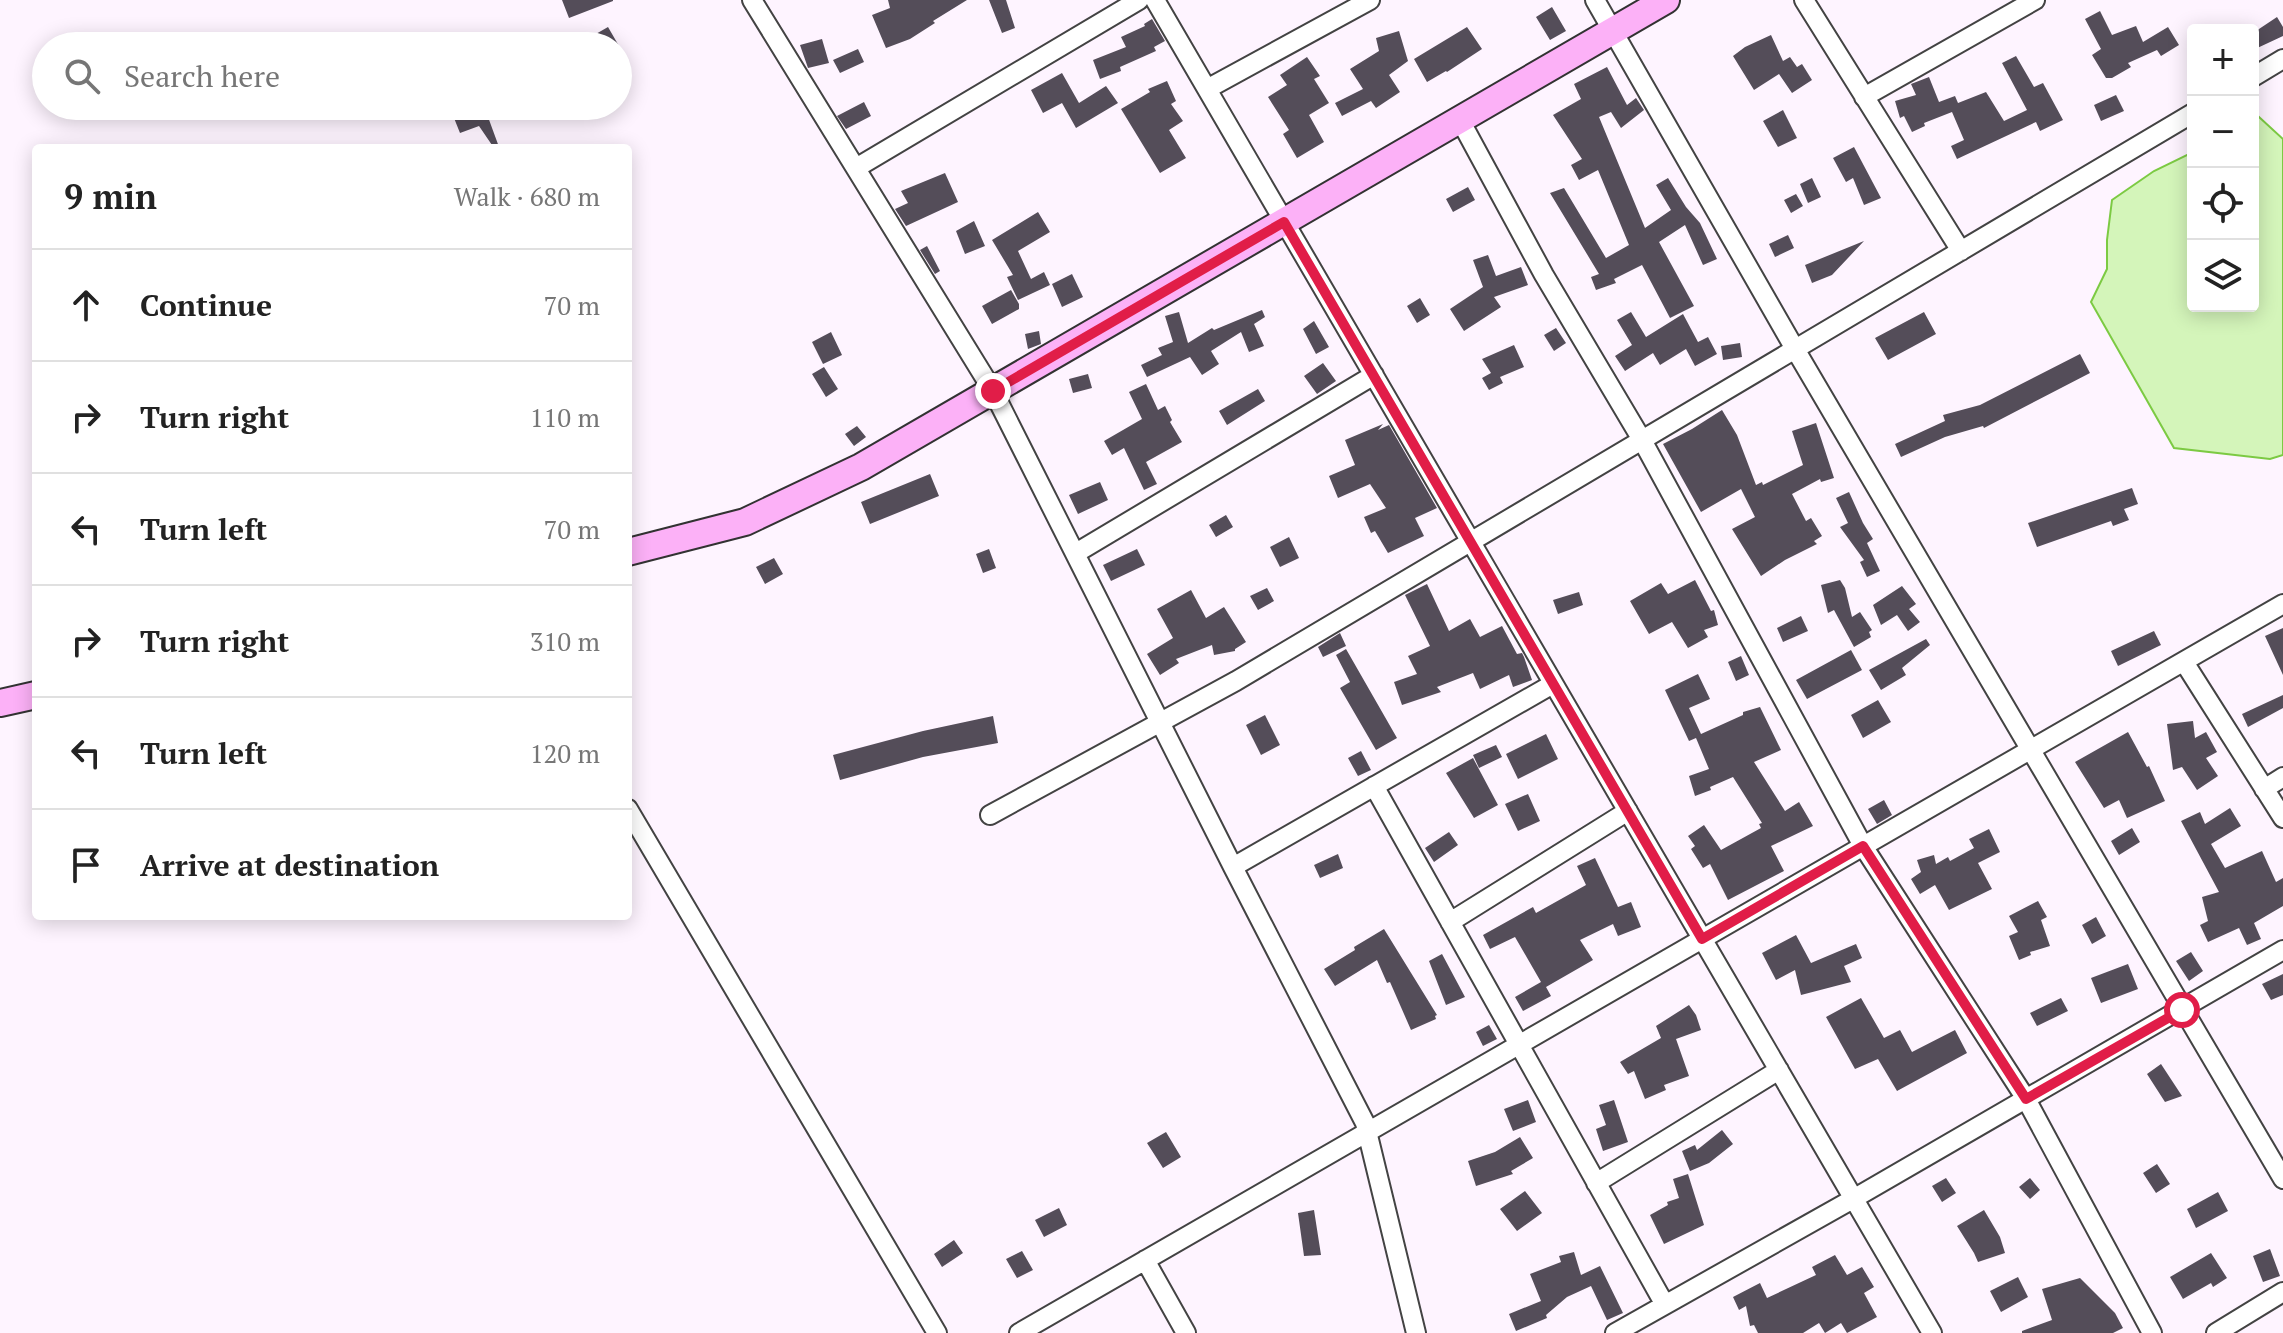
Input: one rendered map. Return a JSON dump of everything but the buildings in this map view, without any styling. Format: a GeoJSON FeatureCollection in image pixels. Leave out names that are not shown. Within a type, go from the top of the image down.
{"type":"FeatureCollection","features":[{"type":"Feature","properties":{"kind":"street"},"geometry":{"type":"LineString","coordinates":[[752,0],[993,391],[1365,1123],[1416,1333]]}},
{"type":"Feature","properties":{"kind":"street"},"geometry":{"type":"LineString","coordinates":[[856,168],[1139,0]]}},
{"type":"Feature","properties":{"kind":"street"},"geometry":{"type":"LineString","coordinates":[[1155,0],[1932,1333]]}},
{"type":"Feature","properties":{"kind":"street"},"geometry":{"type":"LineString","coordinates":[[1207,89],[1370,0]]}},
{"type":"Feature","properties":{"kind":"street"},"geometry":{"type":"LineString","coordinates":[[1595,0],[1795,349],[2283,1179]]}},
{"type":"Feature","properties":{"kind":"street"},"geometry":{"type":"LineString","coordinates":[[632,551],[745,522],[861,467],[1666,0]]}},
{"type":"Feature","properties":{"kind":"street"},"geometry":{"type":"LineString","coordinates":[[1804,0],[1961,251]]}},
{"type":"Feature","properties":{"kind":"street"},"geometry":{"type":"LineString","coordinates":[[1864,97],[2035,0]]}},
{"type":"Feature","properties":{"kind":"street"},"geometry":{"type":"LineString","coordinates":[[2259,73],[2283,59]]}},
{"type":"Feature","properties":{"kind":"street"},"geometry":{"type":"LineString","coordinates":[[990,815],[1236,681],[2187,117]]}},
{"type":"Feature","properties":{"kind":"street"},"geometry":{"type":"LineString","coordinates":[[1460,120],[1544,275],[1642,440],[1863,846],[2026,1099],[2152,1333]]}},
{"type":"Feature","properties":{"kind":"street"},"geometry":{"type":"LineString","coordinates":[[1076,553],[1374,375]]}},
{"type":"Feature","properties":{"kind":"street"},"geometry":{"type":"LineString","coordinates":[[1019,1333],[2283,604]]}},
{"type":"Feature","properties":{"kind":"street"},"geometry":{"type":"LineString","coordinates":[[2184,662],[2283,818]]}},
{"type":"Feature","properties":{"kind":"street"},"geometry":{"type":"LineString","coordinates":[[1233,867],[1553,684]]}},
{"type":"Feature","properties":{"kind":"street"},"geometry":{"type":"LineString","coordinates":[[3,701],[32,696]]}},
{"type":"Feature","properties":{"kind":"street"},"geometry":{"type":"LineString","coordinates":[[2264,789],[2283,777]]}},
{"type":"Feature","properties":{"kind":"street"},"geometry":{"type":"LineString","coordinates":[[1374,786],[1665,1305]]}},
{"type":"Feature","properties":{"kind":"street"},"geometry":{"type":"LineString","coordinates":[[1450,922],[1628,811]]}},
{"type":"Feature","properties":{"kind":"street"},"geometry":{"type":"LineString","coordinates":[[632,816],[936,1333]]}},
{"type":"Feature","properties":{"kind":"street"},"geometry":{"type":"LineString","coordinates":[[1615,1333],[2283,950]]}},
{"type":"Feature","properties":{"kind":"street"},"geometry":{"type":"LineString","coordinates":[[1596,1183],[1779,1070]]}},
{"type":"Feature","properties":{"kind":"street"},"geometry":{"type":"LineString","coordinates":[[1145,1260],[1186,1333]]}},
{"type":"Feature","properties":{"kind":"street"},"geometry":{"type":"LineString","coordinates":[[2216,1333],[2283,1292]]}},
{"type":"Feature","properties":{"kind":"shaded area"},"geometry":{"type":"Polygon","coordinates":[[[2259,117],[2283,139],[2283,455],[2270,459],[2174,448],[2091,302],[2107,269],[2112,200],[2154,171],[2187,155],[2187,312],[2259,312],[2259,117]]]}},
{"type":"Feature","properties":{"kind":"route"},"geometry":{"type":"LineString","coordinates":[[993,391],[1284,222],[1702,939],[1863,846],[2026,1099],[2182,1010]]}}]}
